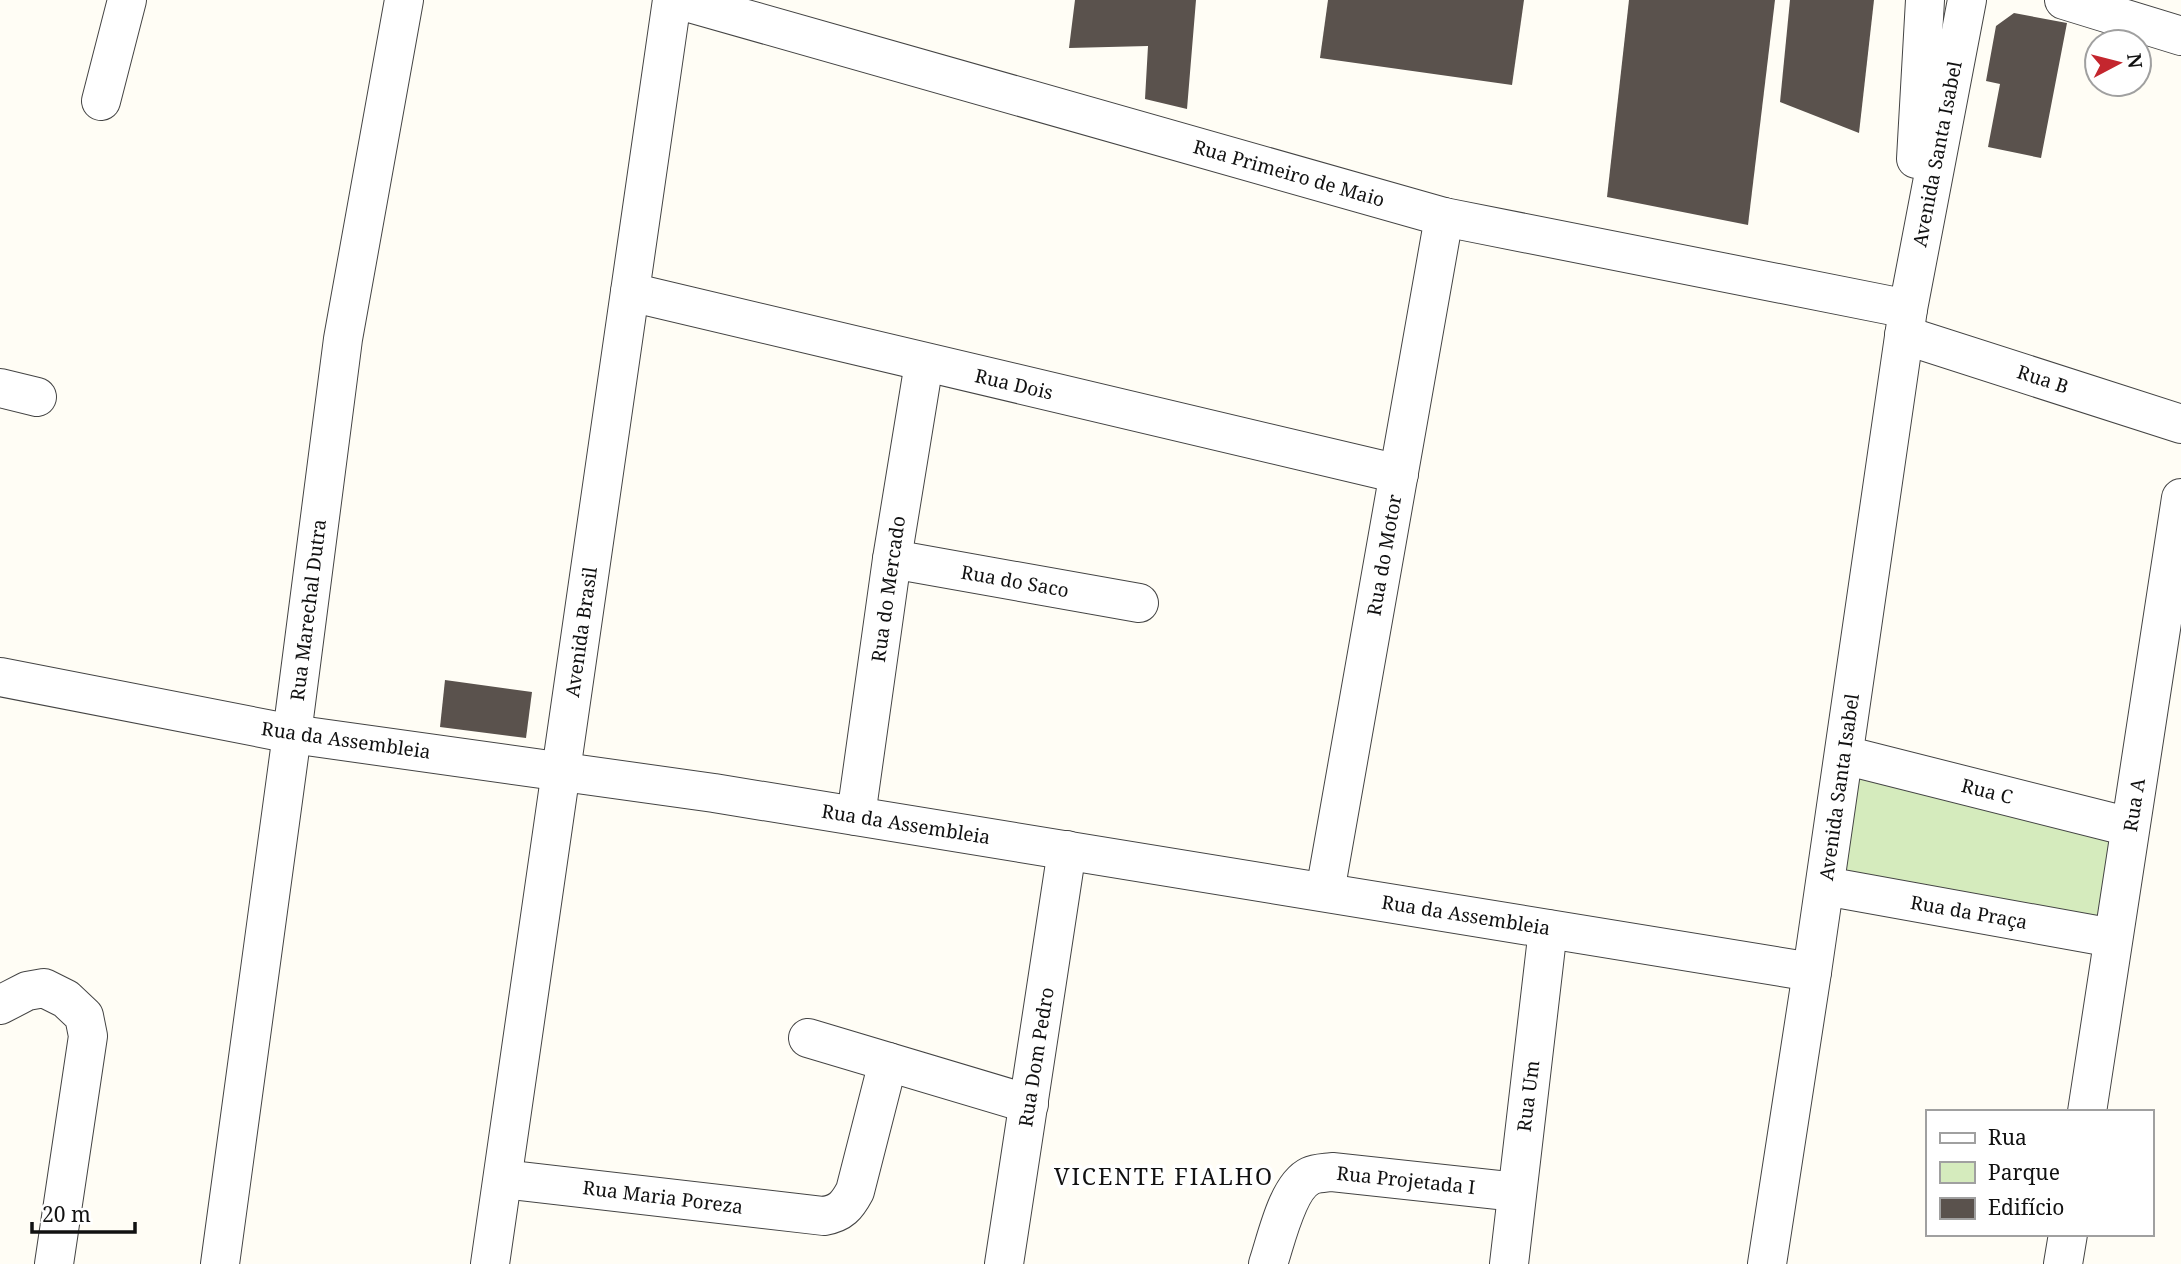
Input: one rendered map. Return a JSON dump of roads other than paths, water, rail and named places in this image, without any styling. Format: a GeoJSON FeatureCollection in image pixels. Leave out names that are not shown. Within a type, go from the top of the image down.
{"type":"FeatureCollection","features":[{"type":"Feature","properties":{"kind":"street"},"geometry":{"type":"LineString","coordinates":[[102,101],[127,0]]}},
{"type":"Feature","properties":{"kind":"street","name":"Rua Marechal Dutra"},"geometry":{"type":"LineString","coordinates":[[220,1264],[343,339],[404,0]]}},
{"type":"Feature","properties":{"kind":"street","name":"Avenida Brasil"},"geometry":{"type":"LineString","coordinates":[[490,1264],[672,0]]}},
{"type":"Feature","properties":{"kind":"street","name":"Rua Primeiro de Maio"},"geometry":{"type":"LineString","coordinates":[[679,0],[1444,218],[1906,322]]}},
{"type":"Feature","properties":{"kind":"street","name":"Avenida Santa Isabel"},"geometry":{"type":"LineString","coordinates":[[1906,322],[1925,0]]}},
{"type":"Feature","properties":{"kind":"street","name":"Avenida Santa Isabel"},"geometry":{"type":"LineString","coordinates":[[1767,1264],[1825,886],[1906,322],[1967,0]]}},
{"type":"Feature","properties":{"kind":"street"},"geometry":{"type":"LineString","coordinates":[[2064,0],[2181,36]]}},
{"type":"Feature","properties":{"kind":"street","name":"Rua do Motor"},"geometry":{"type":"LineString","coordinates":[[1325,892],[1444,218]]}},
{"type":"Feature","properties":{"kind":"street","name":"Rua Dois"},"geometry":{"type":"LineString","coordinates":[[630,292],[1399,474]]}},
{"type":"Feature","properties":{"kind":"street","name":"Rua B"},"geometry":{"type":"LineString","coordinates":[[1906,322],[2181,424]]}},
{"type":"Feature","properties":{"kind":"street","name":"Rua do Mercado"},"geometry":{"type":"LineString","coordinates":[[856,816],[892,559],[924,363]]}},
{"type":"Feature","properties":{"kind":"street"},"geometry":{"type":"LineString","coordinates":[[0,388],[37,397]]}},
{"type":"Feature","properties":{"kind":"street","name":"Rua A"},"geometry":{"type":"LineString","coordinates":[[2087,1110],[2181,498]]}},
{"type":"Feature","properties":{"kind":"street","name":"Rua do Saco"},"geometry":{"type":"LineString","coordinates":[[892,559],[1139,603]]}},
{"type":"Feature","properties":{"kind":"street","name":"Rua da Assembleia"},"geometry":{"type":"LineString","coordinates":[[0,677],[292,734],[856,816],[1812,972]]}},
{"type":"Feature","properties":{"kind":"street","name":"Rua C"},"geometry":{"type":"LineString","coordinates":[[1844,755],[2130,827]]}},
{"type":"Feature","properties":{"kind":"street","name":"Rua Dom Pedro"},"geometry":{"type":"LineString","coordinates":[[1006,1264],[1068,850]]}},
{"type":"Feature","properties":{"kind":"street","name":"Rua da Praça"},"geometry":{"type":"LineString","coordinates":[[1825,886],[2113,938]]}},
{"type":"Feature","properties":{"kind":"street","name":"Rua Um"},"geometry":{"type":"LineString","coordinates":[[1509,1264],[1548,929]]}},
{"type":"Feature","properties":{"kind":"street"},"geometry":{"type":"LineString","coordinates":[[0,1005],[27,991],[44,988],[66,999],[84,1016],[89,1036],[54,1264]]}},
{"type":"Feature","properties":{"kind":"street"},"geometry":{"type":"LineString","coordinates":[[808,1038],[1029,1104]]}},
{"type":"Feature","properties":{"kind":"street","name":"Rua Maria Poreza"},"geometry":{"type":"LineString","coordinates":[[503,1179],[824,1216],[838,1213],[848,1205],[855,1191],[888,1062]]}},
{"type":"Feature","properties":{"kind":"street","name":"Rua Projetada I"},"geometry":{"type":"LineString","coordinates":[[1268,1264],[1289,1202],[1297,1187],[1310,1176],[1332,1172],[1517,1192]]}},
{"type":"Feature","properties":{"kind":"street"},"geometry":{"type":"LineString","coordinates":[[2063,1264],[2068,1236]]}},
{"type":"Feature","properties":{"kind":"district","name":"VICENTE FIALHO"},"geometry":{"type":"Point","coordinates":[1164,1177]}}]}
